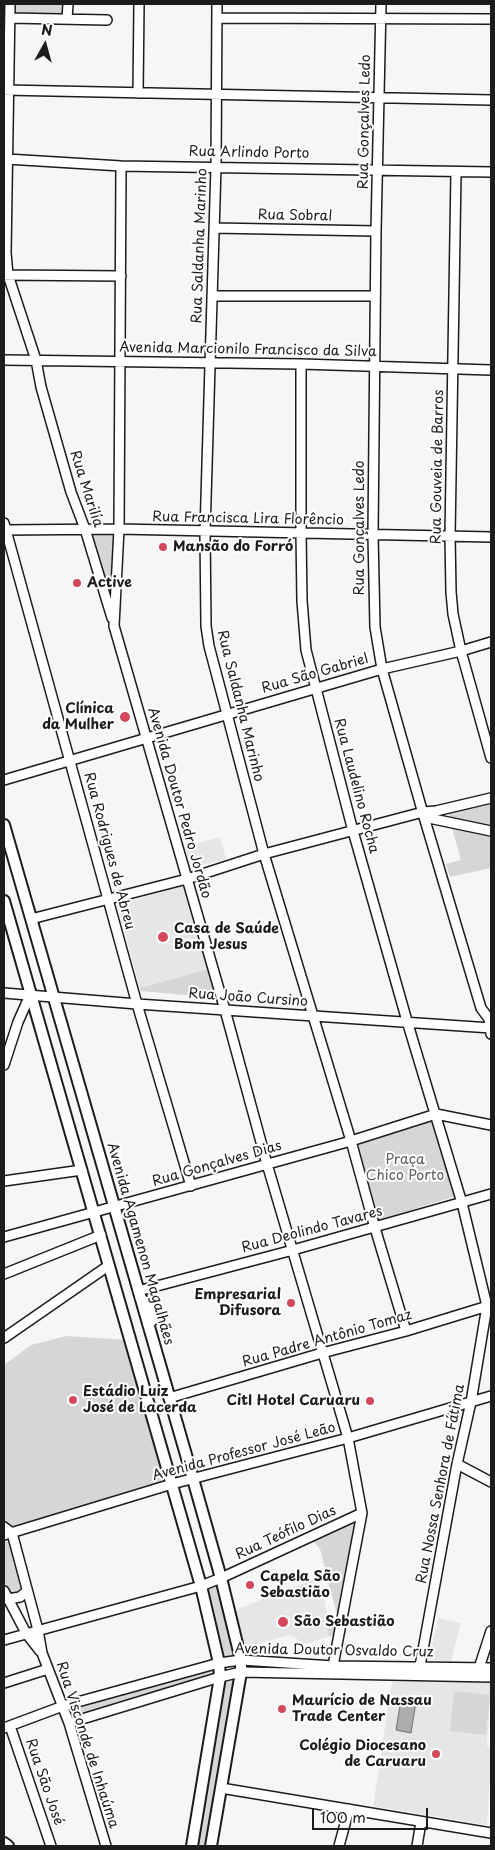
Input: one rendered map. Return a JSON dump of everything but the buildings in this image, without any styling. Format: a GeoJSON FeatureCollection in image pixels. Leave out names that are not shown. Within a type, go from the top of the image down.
{"type":"FeatureCollection","features":[{"type":"Feature","properties":{"kind":"main road","name":"Avenida Agamenon Magalhães"},"geometry":{"type":"LineString","coordinates":[[4,825],[193,1478],[221,1578],[241,1660],[241,1672],[211,1846]]}},
{"type":"Feature","properties":{"kind":"main road"},"geometry":{"type":"LineString","coordinates":[[4,901],[201,1586],[219,1663],[220,1677],[192,1846]]}},
{"type":"Feature","properties":{"kind":"main road"},"geometry":{"type":"LineString","coordinates":[[4,1843],[8,1846]]}},
{"type":"Feature","properties":{"kind":"street","name":"Rua Marilía"},"geometry":{"type":"LineString","coordinates":[[10,4],[6,90],[6,275],[36,360],[71,492],[85,529],[114,626]]}},
{"type":"Feature","properties":{"kind":"street"},"geometry":{"type":"LineString","coordinates":[[68,4],[68,19]]}},
{"type":"Feature","properties":{"kind":"street"},"geometry":{"type":"LineString","coordinates":[[138,93],[140,4]]}},
{"type":"Feature","properties":{"kind":"street","name":"Rua Saldanha Marinho"},"geometry":{"type":"LineString","coordinates":[[217,4],[216,166],[205,532],[206,626],[209,646],[264,854],[406,1331]]}},
{"type":"Feature","properties":{"kind":"street","name":"Rua Gonçalves Ledo"},"geometry":{"type":"LineString","coordinates":[[381,4],[375,296],[373,535],[375,627],[382,669],[424,814],[481,1008],[491,1025]]}},
{"type":"Feature","properties":{"kind":"street"},"geometry":{"type":"LineString","coordinates":[[10,18],[107,20]]}},
{"type":"Feature","properties":{"kind":"street"},"geometry":{"type":"LineString","coordinates":[[217,18],[491,19]]}},
{"type":"Feature","properties":{"kind":"street"},"geometry":{"type":"LineString","coordinates":[[6,90],[217,96],[491,100]]}},
{"type":"Feature","properties":{"kind":"street","name":"Rua Arlindo Porto"},"geometry":{"type":"LineString","coordinates":[[7,159],[121,166],[216,166],[491,172]]}},
{"type":"Feature","properties":{"kind":"street","name":"Avenida Doutor Pedro Jordão"},"geometry":{"type":"LineString","coordinates":[[121,166],[119,530],[114,626],[225,1010],[267,1164],[348,1438],[362,1513],[333,1666]]}},
{"type":"Feature","properties":{"kind":"street","name":"Rua Gouveia de Barros"},"geometry":{"type":"LineString","coordinates":[[456,172],[450,536],[453,614],[461,651],[491,758]]}},
{"type":"Feature","properties":{"kind":"street","name":"Rua Sobral"},"geometry":{"type":"LineString","coordinates":[[214,228],[376,231]]}},
{"type":"Feature","properties":{"kind":"street"},"geometry":{"type":"LineString","coordinates":[[6,275],[120,276]]}},
{"type":"Feature","properties":{"kind":"street"},"geometry":{"type":"LineString","coordinates":[[212,296],[375,296]]}},
{"type":"Feature","properties":{"kind":"street","name":"Avenida Marcionilo Francisco da Silva"},"geometry":{"type":"LineString","coordinates":[[4,360],[210,362],[491,370]]}},
{"type":"Feature","properties":{"kind":"street","name":"Rua Laudelino Rocha"},"geometry":{"type":"LineString","coordinates":[[301,364],[302,601],[306,650],[353,831],[407,1021],[462,1203],[489,1305]]}},
{"type":"Feature","properties":{"kind":"street","name":"Rua Francisca Lira Florêncio"},"geometry":{"type":"LineString","coordinates":[[4,528],[491,537]]}},
{"type":"Feature","properties":{"kind":"street","name":"Rua Rodrigues de Abreu"},"geometry":{"type":"LineString","coordinates":[[4,528],[137,1004],[191,1186]]}},
{"type":"Feature","properties":{"kind":"street","name":"Rua São Gabriel"},"geometry":{"type":"LineString","coordinates":[[4,780],[382,669],[461,651],[491,642]]}},
{"type":"Feature","properties":{"kind":"street"},"geometry":{"type":"LineString","coordinates":[[31,919],[186,879],[264,854],[491,798]]}},
{"type":"Feature","properties":{"kind":"street"},"geometry":{"type":"LineString","coordinates":[[424,814],[491,831]]}},
{"type":"Feature","properties":{"kind":"street","name":"Rua João Cursino"},"geometry":{"type":"LineString","coordinates":[[4,993],[313,1016],[491,1025]]}},
{"type":"Feature","properties":{"kind":"street"},"geometry":{"type":"LineString","coordinates":[[4,1065],[18,1022],[30,995]]}},
{"type":"Feature","properties":{"kind":"street"},"geometry":{"type":"LineString","coordinates":[[436,1114],[491,1124]]}},
{"type":"Feature","properties":{"kind":"street","name":"Rua Gonçalves Dias"},"geometry":{"type":"LineString","coordinates":[[4,1237],[351,1141],[436,1114]]}},
{"type":"Feature","properties":{"kind":"street"},"geometry":{"type":"LineString","coordinates":[[4,1181],[82,1170]]}},
{"type":"Feature","properties":{"kind":"street","name":"Rua Deolindo Tavares"},"geometry":{"type":"LineString","coordinates":[[139,1294],[491,1194]]}},
{"type":"Feature","properties":{"kind":"street"},"geometry":{"type":"LineString","coordinates":[[4,1274],[101,1235]]}},
{"type":"Feature","properties":{"kind":"street"},"geometry":{"type":"LineString","coordinates":[[4,1338],[108,1266]]}},
{"type":"Feature","properties":{"kind":"street","name":"Rua Padre Antônio Tomaz"},"geometry":{"type":"LineString","coordinates":[[169,1398],[322,1353],[406,1331],[489,1305]]}},
{"type":"Feature","properties":{"kind":"street","name":"Rua Nossa Senhora de Fátima"},"geometry":{"type":"LineString","coordinates":[[420,1666],[457,1464],[489,1305]]}},
{"type":"Feature","properties":{"kind":"street","name":"Avenida Professor José Leão"},"geometry":{"type":"LineString","coordinates":[[8,1534],[172,1484],[348,1438],[491,1396]]}},
{"type":"Feature","properties":{"kind":"street"},"geometry":{"type":"LineString","coordinates":[[457,1464],[491,1482]]}},
{"type":"Feature","properties":{"kind":"street","name":"Rua Teófilo Dias"},"geometry":{"type":"LineString","coordinates":[[4,1640],[201,1586],[362,1513]]}},
{"type":"Feature","properties":{"kind":"street"},"geometry":{"type":"LineString","coordinates":[[4,1527],[8,1534]]}},
{"type":"Feature","properties":{"kind":"street","name":"Rua Visconde de Inhaúma"},"geometry":{"type":"LineString","coordinates":[[8,1534],[27,1591],[38,1630],[42,1653],[69,1723],[106,1846]]}},
{"type":"Feature","properties":{"kind":"street"},"geometry":{"type":"LineString","coordinates":[[6,1595],[20,1597],[27,1591]]}},
{"type":"Feature","properties":{"kind":"street","name":"Rua Visconde de Inhaúma"},"geometry":{"type":"LineString","coordinates":[[6,1595],[26,1633],[42,1653]]}},
{"type":"Feature","properties":{"kind":"street"},"geometry":{"type":"LineString","coordinates":[[479,1668],[491,1631]]}},
{"type":"Feature","properties":{"kind":"street","name":"Avenida Doutor Osvaldo Cruz"},"geometry":{"type":"LineString","coordinates":[[7,1727],[63,1706],[219,1663],[241,1660],[333,1666],[491,1668]]}},
{"type":"Feature","properties":{"kind":"street"},"geometry":{"type":"LineString","coordinates":[[4,1683],[48,1669]]}},
{"type":"Feature","properties":{"kind":"street","name":"Avenida Doutor Osvaldo Cruz"},"geometry":{"type":"LineString","coordinates":[[69,1723],[241,1672],[491,1677]]}},
{"type":"Feature","properties":{"kind":"street","name":"Rua São José"},"geometry":{"type":"LineString","coordinates":[[7,1727],[51,1846]]}},
{"type":"Feature","properties":{"kind":"street"},"geometry":{"type":"LineString","coordinates":[[221,1788],[491,1833]]}},
{"type":"Feature","properties":{"kind":"street"},"geometry":{"type":"LineString","coordinates":[[339,1846],[349,1809]]}},
{"type":"Feature","properties":{"kind":"street"},"geometry":{"type":"LineString","coordinates":[[417,1846],[421,1822]]}},
{"type":"Feature","properties":{"kind":"shaded area"},"geometry":{"type":"Polygon","coordinates":[[[220,837],[226,859],[191,868],[185,846],[220,837]]]}},
{"type":"Feature","properties":{"kind":"shaded area","name":"Casa de Saúde Bom Jesus"},"geometry":{"type":"Polygon","coordinates":[[[187,885],[208,969],[140,988],[117,905],[187,885]]]}},
{"type":"Feature","properties":{"kind":"shaded area","name":"São Sebastião"},"geometry":{"type":"Polygon","coordinates":[[[320,1577],[331,1636],[306,1644],[290,1635],[244,1648],[235,1610],[320,1577]]]}},
{"type":"Feature","properties":{"kind":"shaded area"},"geometry":{"type":"Polygon","coordinates":[[[438,1618],[461,1623],[451,1661],[429,1660],[438,1618]]]}},
{"type":"Feature","properties":{"kind":"shaded area","name":"Colégio Diocesano de Caruaru"},"geometry":{"type":"Polygon","coordinates":[[[392,1682],[491,1682],[487,1746],[491,1748],[491,1761],[487,1825],[373,1806],[392,1682]]]}},
{"type":"Feature","properties":{"kind":"shaded area"},"geometry":{"type":"Polygon","coordinates":[[[401,1699],[416,1702],[411,1733],[396,1730],[401,1699]]]}},
{"type":"Feature","properties":{"kind":"green space"},"geometry":{"type":"Polygon","coordinates":[[[10,4],[68,4],[67,19],[10,18],[10,4]]]}},
{"type":"Feature","properties":{"kind":"green space"},"geometry":{"type":"Polygon","coordinates":[[[87,530],[118,531],[112,607],[87,530]]]}},
{"type":"Feature","properties":{"kind":"green space"},"geometry":{"type":"Polygon","coordinates":[[[491,803],[491,827],[449,818],[449,813],[491,803]]]}},
{"type":"Feature","properties":{"kind":"green space"},"geometry":{"type":"Polygon","coordinates":[[[452,828],[491,837],[491,868],[450,877],[446,864],[461,860],[452,828]]]}},
{"type":"Feature","properties":{"kind":"green space"},"geometry":{"type":"Polygon","coordinates":[[[208,969],[217,998],[141,991],[140,988],[208,969]]]}},
{"type":"Feature","properties":{"kind":"green space","name":"Praça Chico Porto"},"geometry":{"type":"Polygon","coordinates":[[[432,1117],[456,1196],[379,1220],[354,1141],[432,1117]]]}},
{"type":"Feature","properties":{"kind":"green space","name":"Estádio Luiz José de Lacerda"},"geometry":{"type":"Polygon","coordinates":[[[66,1336],[126,1340],[166,1482],[8,1528],[4,1518],[4,1365],[31,1345],[66,1336]]]}},
{"type":"Feature","properties":{"kind":"green space"},"geometry":{"type":"Polygon","coordinates":[[[359,1520],[337,1635],[329,1636],[325,1621],[338,1617],[328,1582],[333,1580],[330,1567],[325,1568],[320,1549],[314,1542],[359,1520]]]}},
{"type":"Feature","properties":{"kind":"green space"},"geometry":{"type":"Polygon","coordinates":[[[12,1540],[24,1588],[16,1595],[7,1592],[4,1585],[4,1542],[12,1540]]]}},
{"type":"Feature","properties":{"kind":"green space"},"geometry":{"type":"Polygon","coordinates":[[[218,1585],[236,1658],[222,1657],[206,1588],[218,1585]]]}},
{"type":"Feature","properties":{"kind":"green space"},"geometry":{"type":"Polygon","coordinates":[[[217,1666],[217,1675],[77,1718],[73,1707],[217,1666]]]}},
{"type":"Feature","properties":{"kind":"green space"},"geometry":{"type":"Polygon","coordinates":[[[236,1675],[206,1846],[196,1846],[223,1678],[236,1675]]]}},
{"type":"Feature","properties":{"kind":"green space"},"geometry":{"type":"Polygon","coordinates":[[[454,1691],[490,1695],[486,1735],[450,1731],[454,1691]]]}},
{"type":"Feature","properties":{"kind":"place","name":"Mansão do Forró"},"geometry":{"type":"Point","coordinates":[163,547]}},
{"type":"Feature","properties":{"kind":"place","name":"Active"},"geometry":{"type":"Point","coordinates":[77,583]}},
{"type":"Feature","properties":{"kind":"place","name":"Clínica da Mulher"},"geometry":{"type":"Point","coordinates":[125,717]}},
{"type":"Feature","properties":{"kind":"place","name":"Casa de Saúde Bom Jesus"},"geometry":{"type":"Point","coordinates":[163,937]}},
{"type":"Feature","properties":{"kind":"place","name":"Empresarial Difusora"},"geometry":{"type":"Point","coordinates":[291,1303]}},
{"type":"Feature","properties":{"kind":"place","name":"Estádio Luiz José de Lacerda"},"geometry":{"type":"Point","coordinates":[73,1400]}},
{"type":"Feature","properties":{"kind":"place","name":"CitI Hotel Caruaru"},"geometry":{"type":"Point","coordinates":[370,1401]}},
{"type":"Feature","properties":{"kind":"place","name":"Capela São Sebastião"},"geometry":{"type":"Point","coordinates":[250,1585]}},
{"type":"Feature","properties":{"kind":"place","name":"São Sebastião"},"geometry":{"type":"Point","coordinates":[283,1622]}},
{"type":"Feature","properties":{"kind":"place","name":"Maurício de Nassau Trade Center"},"geometry":{"type":"Point","coordinates":[282,1709]}},
{"type":"Feature","properties":{"kind":"place","name":"Colégio Diocesano de Caruaru"},"geometry":{"type":"Point","coordinates":[436,1754]}}]}
